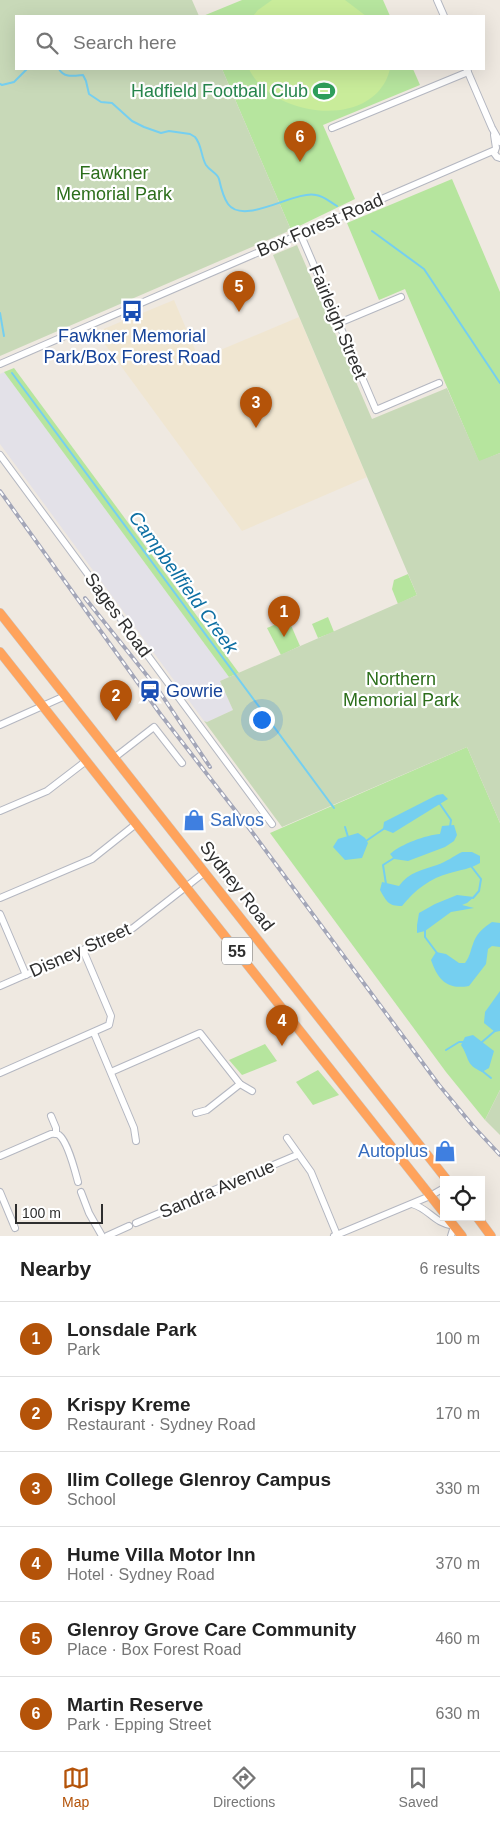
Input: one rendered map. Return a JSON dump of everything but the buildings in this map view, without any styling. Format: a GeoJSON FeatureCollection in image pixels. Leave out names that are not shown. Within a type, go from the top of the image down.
{"type":"FeatureCollection","features":[{"type":"Feature","properties":{"kind":"highway","name":"Sydney Road"},"geometry":{"type":"LineString","coordinates":[[0,614],[444,1176]]}},
{"type":"Feature","properties":{"kind":"highway","name":"55"},"geometry":{"type":"LineString","coordinates":[[0,652],[440,1208]]}},
{"type":"Feature","properties":{"kind":"highway"},"geometry":{"type":"LineString","coordinates":[[480,1221],[491,1236]]}},
{"type":"Feature","properties":{"kind":"highway"},"geometry":{"type":"LineString","coordinates":[[455,1222],[462,1236]]}},
{"type":"Feature","properties":{"kind":"street"},"geometry":{"type":"LineString","coordinates":[[437,0],[444,15]]}},
{"type":"Feature","properties":{"kind":"street"},"geometry":{"type":"LineString","coordinates":[[332,128],[467,70],[492,128],[498,152]]}},
{"type":"Feature","properties":{"kind":"street","name":"Box Forest Road"},"geometry":{"type":"LineString","coordinates":[[0,364],[476,159],[498,152]]}},
{"type":"Feature","properties":{"kind":"street","name":"Fairleigh Street"},"geometry":{"type":"LineString","coordinates":[[300,234],[376,410],[439,383]]}},
{"type":"Feature","properties":{"kind":"street"},"geometry":{"type":"LineString","coordinates":[[339,323],[401,297]]}},
{"type":"Feature","properties":{"kind":"street","name":"Sages Road"},"geometry":{"type":"LineString","coordinates":[[0,455],[272,824]]}},
{"type":"Feature","properties":{"kind":"street"},"geometry":{"type":"LineString","coordinates":[[0,724],[65,696]]}},
{"type":"Feature","properties":{"kind":"street"},"geometry":{"type":"LineString","coordinates":[[114,758],[154,727],[182,763]]}},
{"type":"Feature","properties":{"kind":"street"},"geometry":{"type":"LineString","coordinates":[[0,811],[47,791],[86,761]]}},
{"type":"Feature","properties":{"kind":"street"},"geometry":{"type":"LineString","coordinates":[[0,898],[92,859],[136,824]]}},
{"type":"Feature","properties":{"kind":"street","name":"Disney Street"},"geometry":{"type":"LineString","coordinates":[[0,986],[133,928],[205,872]]}},
{"type":"Feature","properties":{"kind":"street"},"geometry":{"type":"LineString","coordinates":[[0,914],[26,975]]}},
{"type":"Feature","properties":{"kind":"street"},"geometry":{"type":"LineString","coordinates":[[0,1073],[94,1033],[111,1023],[111,1016],[83,950]]}},
{"type":"Feature","properties":{"kind":"street"},"geometry":{"type":"LineString","coordinates":[[94,1033],[134,1128],[136,1141]]}},
{"type":"Feature","properties":{"kind":"street"},"geometry":{"type":"LineString","coordinates":[[111,1072],[200,1034],[240,1084],[252,1091]]}},
{"type":"Feature","properties":{"kind":"street"},"geometry":{"type":"LineString","coordinates":[[196,1113],[207,1110],[240,1084]]}},
{"type":"Feature","properties":{"kind":"street"},"geometry":{"type":"LineString","coordinates":[[50,1116],[56,1128],[56,1134]]}},
{"type":"Feature","properties":{"kind":"street"},"geometry":{"type":"LineString","coordinates":[[0,1156],[51,1134],[56,1134],[61,1137],[68,1152],[78,1182]]}},
{"type":"Feature","properties":{"kind":"street","name":"Sandra Avenue"},"geometry":{"type":"LineString","coordinates":[[287,1138],[297,1155],[311,1172],[336,1235]]}},
{"type":"Feature","properties":{"kind":"street","name":"Sandra Avenue"},"geometry":{"type":"LineString","coordinates":[[136,1224],[297,1155]]}},
{"type":"Feature","properties":{"kind":"street"},"geometry":{"type":"LineString","coordinates":[[336,1235],[412,1204],[440,1190]]}},
{"type":"Feature","properties":{"kind":"street"},"geometry":{"type":"LineString","coordinates":[[0,1192],[15,1228]]}},
{"type":"Feature","properties":{"kind":"street"},"geometry":{"type":"LineString","coordinates":[[81,1192],[89,1213],[102,1236]]}},
{"type":"Feature","properties":{"kind":"street"},"geometry":{"type":"LineString","coordinates":[[412,1204],[420,1206],[441,1223],[455,1222],[451,1236]]}},
{"type":"Feature","properties":{"kind":"street"},"geometry":{"type":"LineString","coordinates":[[107,1236],[129,1226]]}},
{"type":"Feature","properties":{"kind":"shaded area"},"geometry":{"type":"Polygon","coordinates":[[[174,300],[199,359],[299,317],[367,477],[242,531],[96,332],[174,300]]]}},
{"type":"Feature","properties":{"kind":"shaded area"},"geometry":{"type":"Polygon","coordinates":[[[4,372],[229,677],[220,681],[233,710],[207,722],[204,721],[0,444],[0,374],[4,372]]]}},
{"type":"Feature","properties":{"kind":"green space","name":"Fawkner Memorial Park"},"geometry":{"type":"Polygon","coordinates":[[[0,0],[192,0],[199,15],[15,15],[15,70],[222,70],[291,230],[0,356],[0,0]]]}},
{"type":"Feature","properties":{"kind":"green space"},"geometry":{"type":"Polygon","coordinates":[[[242,0],[383,0],[390,15],[205,15],[242,0]]]}},
{"type":"Feature","properties":{"kind":"green space"},"geometry":{"type":"Polygon","coordinates":[[[272,0],[345,0],[365,15],[254,15],[272,0]]]}},
{"type":"Feature","properties":{"kind":"green space"},"geometry":{"type":"Polygon","coordinates":[[[222,70],[413,70],[420,85],[323,125],[355,199],[291,230],[222,70]]]}},
{"type":"Feature","properties":{"kind":"green space","name":"Hadfield Football Club"},"geometry":{"type":"Polygon","coordinates":[[[250,70],[390,70],[381,89],[365,102],[345,109],[322,111],[300,107],[279,98],[261,86],[250,70]]]}},
{"type":"Feature","properties":{"kind":"green space"},"geometry":{"type":"Polygon","coordinates":[[[452,179],[500,292],[500,453],[479,462],[405,289],[379,300],[347,223],[452,179]]]}},
{"type":"Feature","properties":{"kind":"green space","name":"Northern Memorial Park"},"geometry":{"type":"Polygon","coordinates":[[[297,245],[372,419],[447,388],[479,461],[500,453],[500,823],[467,747],[282,827],[204,721],[207,722],[233,710],[220,681],[417,595],[273,255],[297,245]]]}},
{"type":"Feature","properties":{"kind":"green space"},"geometry":{"type":"Polygon","coordinates":[[[14,368],[239,673],[229,677],[4,372],[14,368]]]}},
{"type":"Feature","properties":{"kind":"green space"},"geometry":{"type":"Polygon","coordinates":[[[408,574],[417,595],[398,604],[392,589],[394,580],[408,574]]]}},
{"type":"Feature","properties":{"kind":"green space"},"geometry":{"type":"Polygon","coordinates":[[[328,617],[334,632],[318,638],[312,624],[328,617]]]}},
{"type":"Feature","properties":{"kind":"green space"},"geometry":{"type":"Polygon","coordinates":[[[283,621],[290,623],[300,646],[281,655],[267,628],[283,621]]]}},
{"type":"Feature","properties":{"kind":"green space"},"geometry":{"type":"Polygon","coordinates":[[[467,747],[500,823],[500,1090],[485,1120],[446,1072],[270,833],[467,747]]]}},
{"type":"Feature","properties":{"kind":"green space"},"geometry":{"type":"Polygon","coordinates":[[[265,1044],[277,1061],[242,1075],[229,1060],[265,1044]]]}},
{"type":"Feature","properties":{"kind":"green space"},"geometry":{"type":"Polygon","coordinates":[[[318,1070],[339,1095],[313,1105],[296,1082],[318,1070]]]}},
{"type":"Feature","properties":{"kind":"green space"},"geometry":{"type":"Polygon","coordinates":[[[500,1090],[500,1135],[485,1120],[500,1090]]]}},
{"type":"Feature","properties":{"kind":"water"},"geometry":{"type":"Polygon","coordinates":[[[443,794],[448,799],[393,833],[383,829],[384,822],[437,795],[443,794]]]}},
{"type":"Feature","properties":{"kind":"water"},"geometry":{"type":"Polygon","coordinates":[[[454,825],[457,835],[454,841],[445,847],[408,861],[394,859],[390,854],[414,841],[440,834],[442,826],[454,825]]]}},
{"type":"Feature","properties":{"kind":"water"},"geometry":{"type":"Polygon","coordinates":[[[358,833],[368,843],[362,858],[345,860],[333,847],[338,839],[358,833]]]}},
{"type":"Feature","properties":{"kind":"water"},"geometry":{"type":"Polygon","coordinates":[[[462,852],[472,852],[480,856],[480,863],[429,881],[402,906],[394,905],[384,898],[380,890],[382,882],[399,886],[411,875],[440,864],[462,852]]]}},
{"type":"Feature","properties":{"kind":"water"},"geometry":{"type":"Polygon","coordinates":[[[457,895],[474,897],[462,905],[474,908],[451,912],[425,931],[417,933],[419,913],[457,895]]]}},
{"type":"Feature","properties":{"kind":"water"},"geometry":{"type":"Polygon","coordinates":[[[492,922],[500,923],[500,947],[492,946],[488,949],[486,964],[469,986],[461,987],[444,982],[431,960],[436,952],[446,954],[459,963],[465,963],[474,940],[492,922]]]}},
{"type":"Feature","properties":{"kind":"water"},"geometry":{"type":"Polygon","coordinates":[[[500,991],[500,1031],[495,1032],[484,1023],[485,1012],[500,991]]]}},
{"type":"Feature","properties":{"kind":"water"},"geometry":{"type":"Polygon","coordinates":[[[473,1035],[494,1051],[489,1068],[482,1072],[470,1064],[461,1045],[465,1037],[473,1035]]]}},
{"type":"Feature","properties":{"kind":"waterway"},"geometry":{"type":"LineString","coordinates":[[0,84],[14,82],[26,70]]}},
{"type":"Feature","properties":{"kind":"waterway"},"geometry":{"type":"LineString","coordinates":[[60,70],[66,75],[83,75],[89,94],[101,102],[112,103],[132,121],[144,127],[161,133],[169,131],[190,134],[195,137],[206,165],[218,177],[226,201],[236,210],[257,210],[307,195],[322,197],[337,206]]}},
{"type":"Feature","properties":{"kind":"waterway"},"geometry":{"type":"LineString","coordinates":[[372,231],[424,269],[500,383]]}},
{"type":"Feature","properties":{"kind":"waterway","name":"Campbellfield Creek"},"geometry":{"type":"LineString","coordinates":[[0,313],[4,336]]}},
{"type":"Feature","properties":{"kind":"waterway","name":"Campbellfield Creek"},"geometry":{"type":"LineString","coordinates":[[12,373],[334,808]]}},
{"type":"Feature","properties":{"kind":"waterway","name":"Campbellfield Creek"},"geometry":{"type":"LineString","coordinates":[[440,804],[451,820],[450,827]]}},
{"type":"Feature","properties":{"kind":"waterway","name":"Campbellfield Creek"},"geometry":{"type":"LineString","coordinates":[[345,827],[348,837]]}},
{"type":"Feature","properties":{"kind":"waterway","name":"Campbellfield Creek"},"geometry":{"type":"LineString","coordinates":[[366,841],[385,828]]}},
{"type":"Feature","properties":{"kind":"waterway","name":"Campbellfield Creek"},"geometry":{"type":"LineString","coordinates":[[386,884],[383,865],[394,858]]}},
{"type":"Feature","properties":{"kind":"waterway","name":"Campbellfield Creek"},"geometry":{"type":"LineString","coordinates":[[471,866],[481,879],[479,891],[473,898]]}},
{"type":"Feature","properties":{"kind":"waterway","name":"Campbellfield Creek"},"geometry":{"type":"LineString","coordinates":[[425,929],[425,937],[437,953]]}},
{"type":"Feature","properties":{"kind":"waterway","name":"Campbellfield Creek"},"geometry":{"type":"LineString","coordinates":[[482,1042],[496,1030]]}},
{"type":"Feature","properties":{"kind":"waterway"},"geometry":{"type":"LineString","coordinates":[[446,1050],[459,1042],[464,1042]]}},
{"type":"Feature","properties":{"kind":"waterway","name":"Campbellfield Creek"},"geometry":{"type":"LineString","coordinates":[[481,1070],[491,1078]]}},
{"type":"Feature","properties":{"kind":"railway"},"geometry":{"type":"LineString","coordinates":[[0,491],[161,715],[252,832],[439,1085],[500,1155]]}},
{"type":"Feature","properties":{"kind":"railway"},"geometry":{"type":"LineString","coordinates":[[85,598],[157,688],[210,767]]}},
{"type":"Feature","properties":{"kind":"place","name":"Hadfield Football Club"},"geometry":{"type":"Point","coordinates":[324,91]}},
{"type":"Feature","properties":{"kind":"place","name":"Martin Reserve"},"geometry":{"type":"Point","coordinates":[300,162]}},
{"type":"Feature","properties":{"kind":"place","name":"Fawkner Memorial Park/Box Forest Road"},"geometry":{"type":"Point","coordinates":[132,311]}},
{"type":"Feature","properties":{"kind":"place","name":"Glenroy Grove Care Community"},"geometry":{"type":"Point","coordinates":[239,312]}},
{"type":"Feature","properties":{"kind":"place","name":"Ilim College Glenroy Campus"},"geometry":{"type":"Point","coordinates":[256,428]}},
{"type":"Feature","properties":{"kind":"place","name":"Lonsdale Park"},"geometry":{"type":"Point","coordinates":[284,637]}},
{"type":"Feature","properties":{"kind":"place","name":"Gowrie"},"geometry":{"type":"Point","coordinates":[150,691]}},
{"type":"Feature","properties":{"kind":"place","name":"Krispy Kreme"},"geometry":{"type":"Point","coordinates":[116,721]}},
{"type":"Feature","properties":{"kind":"place","name":"Salvos"},"geometry":{"type":"Point","coordinates":[194,820]}},
{"type":"Feature","properties":{"kind":"place","name":"Hume Villa Motor Inn"},"geometry":{"type":"Point","coordinates":[282,1046]}},
{"type":"Feature","properties":{"kind":"place","name":"Autoplus"},"geometry":{"type":"Point","coordinates":[445,1151]}}]}
